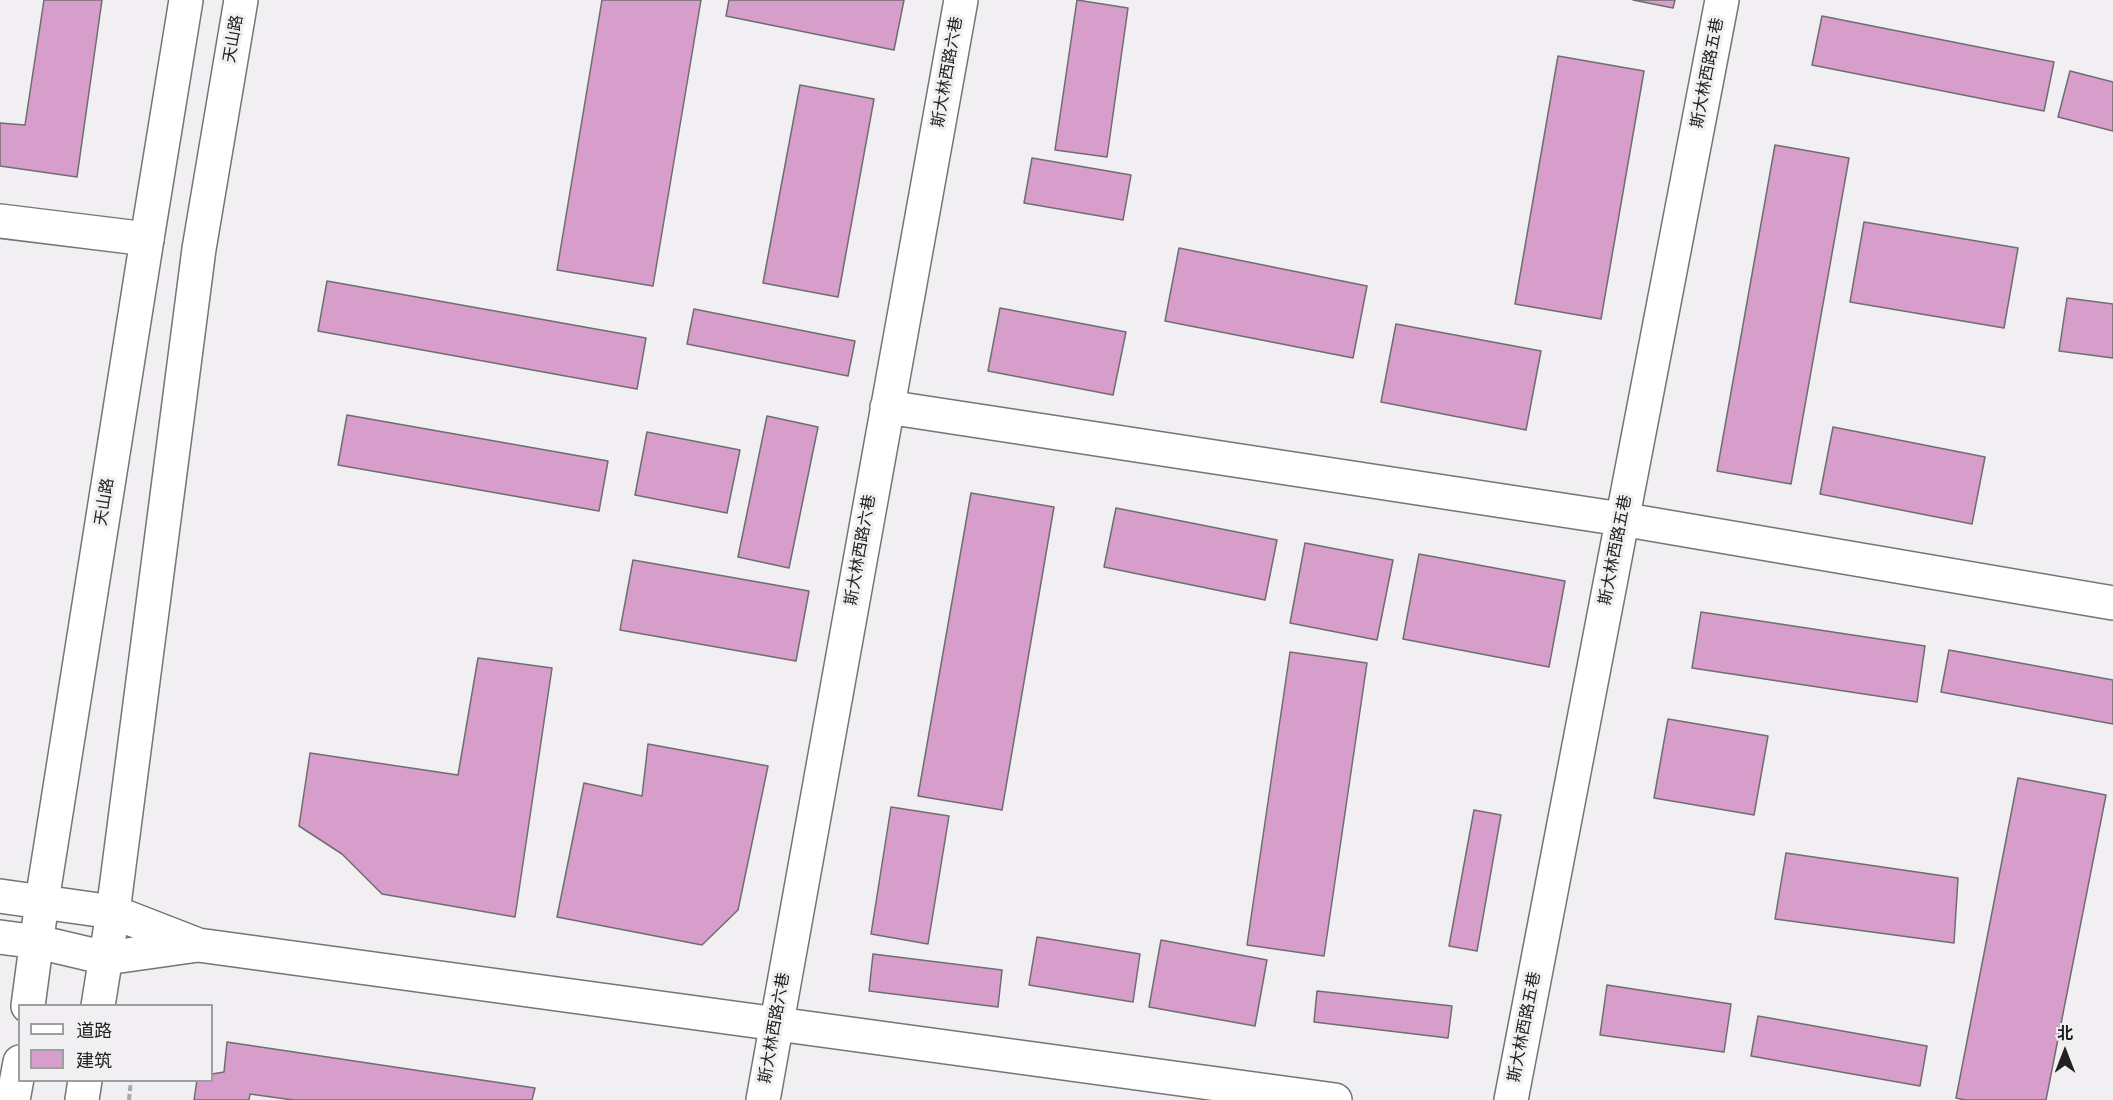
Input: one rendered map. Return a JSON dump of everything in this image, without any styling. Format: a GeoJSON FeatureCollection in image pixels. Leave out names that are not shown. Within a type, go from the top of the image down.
{"type":"FeatureCollection","features":[{"type":"Feature","properties":{"kind":"street","name":"天山路"},"geometry":{"type":"LineString","coordinates":[[28,1004],[42,901],[186,0]]}},
{"type":"Feature","properties":{"kind":"street","name":"天山路"},"geometry":{"type":"LineString","coordinates":[[98,1004],[113,912],[199,249],[241,0]]}},
{"type":"Feature","properties":{"kind":"street","name":"斯大林西路六巷"},"geometry":{"type":"LineString","coordinates":[[762,1100],[961,0]]}},
{"type":"Feature","properties":{"kind":"street","name":"斯大林西路五巷"},"geometry":{"type":"LineString","coordinates":[[1511,1100],[1722,0]]}},
{"type":"Feature","properties":{"kind":"street"},"geometry":{"type":"LineString","coordinates":[[0,222],[147,239]]}},
{"type":"Feature","properties":{"kind":"street"},"geometry":{"type":"LineString","coordinates":[[887,407],[1622,519],[2113,603]]}},
{"type":"Feature","properties":{"kind":"street"},"geometry":{"type":"LineString","coordinates":[[0,896],[113,912],[198,945],[1335,1100]]}},
{"type":"Feature","properties":{"kind":"street"},"geometry":{"type":"LineString","coordinates":[[0,937],[38,942],[106,958],[198,945]]}},
{"type":"Feature","properties":{"kind":"street"},"geometry":{"type":"LineString","coordinates":[[14,1100],[18,1075]]}},
{"type":"Feature","properties":{"kind":"street"},"geometry":{"type":"LineString","coordinates":[[82,1100],[85,1082]]}},
{"type":"Feature","properties":{"kind":"path"},"geometry":{"type":"LineString","coordinates":[[129,1100],[132,1082]]}},
{"type":"Feature","properties":{"kind":"building"},"geometry":{"type":"Polygon","coordinates":[[[44,0],[102,0],[77,177],[0,166],[0,123],[25,125],[44,0]]]}},
{"type":"Feature","properties":{"kind":"building"},"geometry":{"type":"Polygon","coordinates":[[[602,0],[701,0],[653,286],[557,270],[602,0]]]}},
{"type":"Feature","properties":{"kind":"building"},"geometry":{"type":"Polygon","coordinates":[[[729,0],[904,0],[894,50],[726,16],[729,0]]]}},
{"type":"Feature","properties":{"kind":"building"},"geometry":{"type":"Polygon","coordinates":[[[1077,0],[1128,8],[1107,157],[1055,150],[1077,0]]]}},
{"type":"Feature","properties":{"kind":"building"},"geometry":{"type":"Polygon","coordinates":[[[1633,0],[1675,0],[1673,8],[1633,0]]]}},
{"type":"Feature","properties":{"kind":"building"},"geometry":{"type":"Polygon","coordinates":[[[1822,16],[2054,62],[2044,111],[1812,65],[1822,16]]]}},
{"type":"Feature","properties":{"kind":"building"},"geometry":{"type":"Polygon","coordinates":[[[1558,56],[1644,71],[1601,319],[1515,304],[1558,56]]]}},
{"type":"Feature","properties":{"kind":"building"},"geometry":{"type":"Polygon","coordinates":[[[2070,71],[2113,82],[2113,131],[2058,117],[2070,71]]]}},
{"type":"Feature","properties":{"kind":"building"},"geometry":{"type":"Polygon","coordinates":[[[800,85],[874,99],[838,297],[763,283],[800,85]]]}},
{"type":"Feature","properties":{"kind":"building"},"geometry":{"type":"Polygon","coordinates":[[[1775,145],[1849,158],[1791,484],[1717,471],[1775,145]]]}},
{"type":"Feature","properties":{"kind":"building"},"geometry":{"type":"Polygon","coordinates":[[[1032,158],[1131,175],[1123,220],[1024,203],[1032,158]]]}},
{"type":"Feature","properties":{"kind":"building"},"geometry":{"type":"Polygon","coordinates":[[[1864,222],[2018,248],[2004,328],[1850,302],[1864,222]]]}},
{"type":"Feature","properties":{"kind":"building"},"geometry":{"type":"Polygon","coordinates":[[[1179,248],[1367,286],[1353,358],[1165,321],[1179,248]]]}},
{"type":"Feature","properties":{"kind":"building"},"geometry":{"type":"Polygon","coordinates":[[[327,281],[646,338],[637,389],[318,331],[327,281]]]}},
{"type":"Feature","properties":{"kind":"building"},"geometry":{"type":"Polygon","coordinates":[[[2067,298],[2113,304],[2113,358],[2059,351],[2067,298]]]}},
{"type":"Feature","properties":{"kind":"building"},"geometry":{"type":"Polygon","coordinates":[[[1000,308],[1126,332],[1113,395],[988,371],[1000,308]]]}},
{"type":"Feature","properties":{"kind":"building"},"geometry":{"type":"Polygon","coordinates":[[[694,309],[855,341],[848,376],[687,344],[694,309]]]}},
{"type":"Feature","properties":{"kind":"building"},"geometry":{"type":"Polygon","coordinates":[[[1396,324],[1541,351],[1526,430],[1381,402],[1396,324]]]}},
{"type":"Feature","properties":{"kind":"building"},"geometry":{"type":"Polygon","coordinates":[[[347,415],[608,461],[599,511],[338,465],[347,415]]]}},
{"type":"Feature","properties":{"kind":"building"},"geometry":{"type":"Polygon","coordinates":[[[767,416],[818,427],[789,568],[738,557],[767,416]]]}},
{"type":"Feature","properties":{"kind":"building"},"geometry":{"type":"Polygon","coordinates":[[[1833,427],[1985,457],[1972,524],[1820,494],[1833,427]]]}},
{"type":"Feature","properties":{"kind":"building"},"geometry":{"type":"Polygon","coordinates":[[[647,432],[740,450],[727,513],[635,495],[647,432]]]}},
{"type":"Feature","properties":{"kind":"building"},"geometry":{"type":"Polygon","coordinates":[[[971,493],[1054,507],[1002,810],[918,796],[971,493]]]}},
{"type":"Feature","properties":{"kind":"building"},"geometry":{"type":"Polygon","coordinates":[[[1116,508],[1277,540],[1265,600],[1104,567],[1116,508]]]}},
{"type":"Feature","properties":{"kind":"building"},"geometry":{"type":"Polygon","coordinates":[[[1305,543],[1393,560],[1377,640],[1290,623],[1305,543]]]}},
{"type":"Feature","properties":{"kind":"building"},"geometry":{"type":"Polygon","coordinates":[[[1419,554],[1565,581],[1549,667],[1403,639],[1419,554]]]}},
{"type":"Feature","properties":{"kind":"building"},"geometry":{"type":"Polygon","coordinates":[[[633,560],[809,591],[796,661],[620,630],[633,560]]]}},
{"type":"Feature","properties":{"kind":"building"},"geometry":{"type":"Polygon","coordinates":[[[1701,612],[1925,646],[1917,702],[1692,668],[1701,612]]]}},
{"type":"Feature","properties":{"kind":"building"},"geometry":{"type":"Polygon","coordinates":[[[1949,650],[2113,680],[2113,724],[1941,692],[1949,650]]]}},
{"type":"Feature","properties":{"kind":"building"},"geometry":{"type":"Polygon","coordinates":[[[1290,652],[1367,663],[1324,956],[1247,945],[1290,652]]]}},
{"type":"Feature","properties":{"kind":"building"},"geometry":{"type":"Polygon","coordinates":[[[478,658],[552,668],[515,917],[382,894],[342,854],[299,826],[310,753],[458,775],[478,658]]]}},
{"type":"Feature","properties":{"kind":"building"},"geometry":{"type":"Polygon","coordinates":[[[1668,719],[1768,736],[1754,815],[1654,798],[1668,719]]]}},
{"type":"Feature","properties":{"kind":"building"},"geometry":{"type":"Polygon","coordinates":[[[648,744],[768,766],[738,910],[702,945],[557,917],[584,783],[642,796],[648,744]]]}},
{"type":"Feature","properties":{"kind":"building"},"geometry":{"type":"Polygon","coordinates":[[[2018,778],[2106,795],[2046,1100],[1965,1100],[1956,1098],[2018,778]]]}},
{"type":"Feature","properties":{"kind":"building"},"geometry":{"type":"Polygon","coordinates":[[[891,807],[949,816],[928,944],[871,934],[891,807]]]}},
{"type":"Feature","properties":{"kind":"building"},"geometry":{"type":"Polygon","coordinates":[[[1474,810],[1501,815],[1477,951],[1449,946],[1474,810]]]}},
{"type":"Feature","properties":{"kind":"building"},"geometry":{"type":"Polygon","coordinates":[[[1786,853],[1958,878],[1954,943],[1775,919],[1786,853]]]}},
{"type":"Feature","properties":{"kind":"building"},"geometry":{"type":"Polygon","coordinates":[[[1037,937],[1140,954],[1133,1002],[1029,985],[1037,937]]]}},
{"type":"Feature","properties":{"kind":"building"},"geometry":{"type":"Polygon","coordinates":[[[1161,940],[1267,960],[1255,1026],[1149,1007],[1161,940]]]}},
{"type":"Feature","properties":{"kind":"building"},"geometry":{"type":"Polygon","coordinates":[[[873,954],[1002,970],[998,1007],[869,991],[873,954]]]}},
{"type":"Feature","properties":{"kind":"building"},"geometry":{"type":"Polygon","coordinates":[[[1607,985],[1731,1004],[1724,1052],[1600,1035],[1607,985]]]}},
{"type":"Feature","properties":{"kind":"building"},"geometry":{"type":"Polygon","coordinates":[[[1317,991],[1452,1006],[1448,1038],[1314,1022],[1317,991]]]}},
{"type":"Feature","properties":{"kind":"building"},"geometry":{"type":"Polygon","coordinates":[[[1758,1016],[1927,1046],[1920,1086],[1751,1056],[1758,1016]]]}},
{"type":"Feature","properties":{"kind":"building"},"geometry":{"type":"Polygon","coordinates":[[[227,1042],[535,1088],[532,1100],[293,1100],[250,1094],[249,1100],[194,1100],[197,1082],[213,1082],[213,1074],[224,1072],[227,1042]]]}}]}
